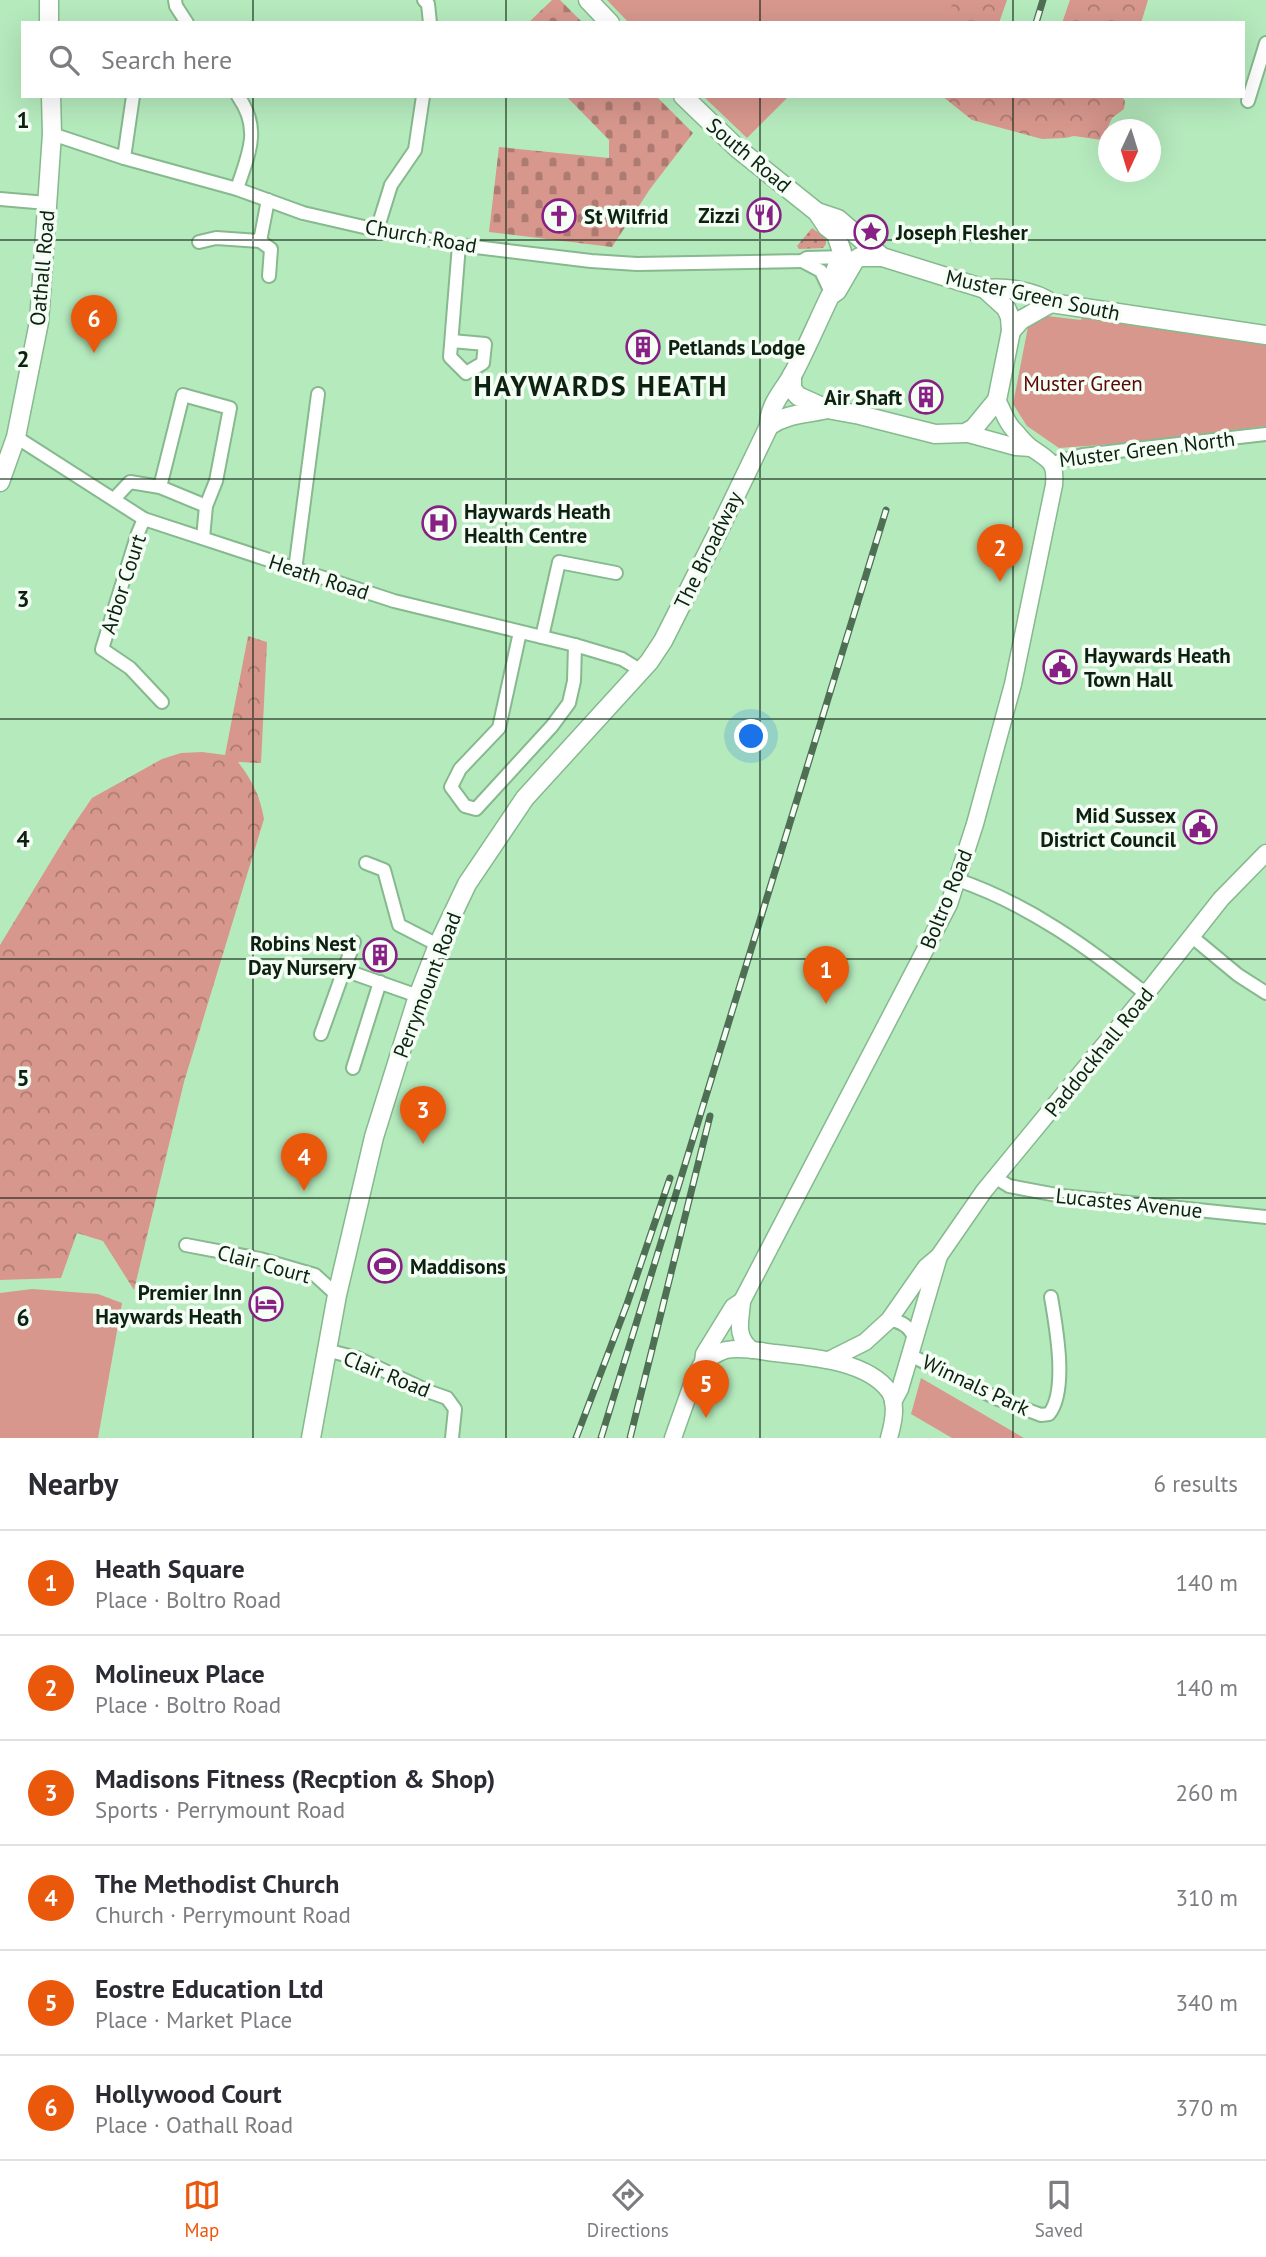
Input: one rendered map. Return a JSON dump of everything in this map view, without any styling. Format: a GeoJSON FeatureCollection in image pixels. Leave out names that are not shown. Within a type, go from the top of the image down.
{"type":"FeatureCollection","features":[{"type":"Feature","properties":{"kind":"main road"},"geometry":{"type":"LineString","coordinates":[[49,0],[49,21]]}},
{"type":"Feature","properties":{"kind":"main road"},"geometry":{"type":"LineString","coordinates":[[588,0],[608,21]]}},
{"type":"Feature","properties":{"kind":"main road","name":"Oathall Road"},"geometry":{"type":"LineString","coordinates":[[0,482],[16,437],[39,322],[52,134],[51,98]]}},
{"type":"Feature","properties":{"kind":"main road","name":"South Road"},"geometry":{"type":"LineString","coordinates":[[685,98],[737,148],[817,212]]}},
{"type":"Feature","properties":{"kind":"main road"},"geometry":{"type":"LineString","coordinates":[[817,212],[827,227],[836,234],[841,257]]}},
{"type":"Feature","properties":{"kind":"main road","name":"Muster Green South"},"geometry":{"type":"LineString","coordinates":[[817,212],[838,219],[882,257],[985,289],[998,288],[1044,298],[1051,303],[1266,335]]}},
{"type":"Feature","properties":{"kind":"main road","name":"The Broadway"},"geometry":{"type":"LineString","coordinates":[[640,670],[663,641],[769,426],[769,417],[776,400],[792,375],[829,292],[841,257]]}},
{"type":"Feature","properties":{"kind":"main road"},"geometry":{"type":"LineString","coordinates":[[860,257],[882,257]]}},
{"type":"Feature","properties":{"kind":"main road","name":"The Broadway"},"geometry":{"type":"LineString","coordinates":[[829,292],[836,291],[852,264],[860,257]]}},
{"type":"Feature","properties":{"kind":"main road"},"geometry":{"type":"LineString","coordinates":[[965,433],[974,428],[997,400],[1011,331],[1006,308],[985,289]]}},
{"type":"Feature","properties":{"kind":"main road"},"geometry":{"type":"LineString","coordinates":[[1011,331],[1031,313],[1051,303]]}},
{"type":"Feature","properties":{"kind":"main road"},"geometry":{"type":"LineString","coordinates":[[792,375],[792,389],[798,396],[827,409]]}},
{"type":"Feature","properties":{"kind":"main road"},"geometry":{"type":"LineString","coordinates":[[769,426],[779,418],[827,409]]}},
{"type":"Feature","properties":{"kind":"main road","name":"Muster Green North"},"geometry":{"type":"LineString","coordinates":[[827,409],[935,434],[965,433]]}},
{"type":"Feature","properties":{"kind":"main road","name":"Perrymount Road"},"geometry":{"type":"LineString","coordinates":[[312,1438],[337,1295],[374,1137],[418,996],[438,945],[467,884],[525,798],[640,670]]}},
{"type":"Feature","properties":{"kind":"street"},"geometry":{"type":"LineString","coordinates":[[175,0],[186,21]]}},
{"type":"Feature","properties":{"kind":"street"},"geometry":{"type":"LineString","coordinates":[[424,0],[428,4],[429,21]]}},
{"type":"Feature","properties":{"kind":"street"},"geometry":{"type":"LineString","coordinates":[[1248,101],[1266,43]]}},
{"type":"Feature","properties":{"kind":"street"},"geometry":{"type":"LineString","coordinates":[[124,158],[133,98]]}},
{"type":"Feature","properties":{"kind":"street"},"geometry":{"type":"LineString","coordinates":[[237,189],[252,137],[251,118],[240,98]]}},
{"type":"Feature","properties":{"kind":"street"},"geometry":{"type":"LineString","coordinates":[[377,230],[391,186],[415,150],[423,98]]}},
{"type":"Feature","properties":{"kind":"street","name":"Church Road"},"geometry":{"type":"LineString","coordinates":[[52,134],[124,158],[237,189],[303,213],[459,245],[637,264],[802,261],[807,258],[860,257]]}},
{"type":"Feature","properties":{"kind":"street"},"geometry":{"type":"LineString","coordinates":[[0,199],[47,203]]}},
{"type":"Feature","properties":{"kind":"street"},"geometry":{"type":"LineString","coordinates":[[260,241],[268,200]]}},
{"type":"Feature","properties":{"kind":"street"},"geometry":{"type":"LineString","coordinates":[[198,242],[216,238],[260,241],[271,249],[269,276]]}},
{"type":"Feature","properties":{"kind":"street"},"geometry":{"type":"LineString","coordinates":[[452,341],[459,245]]}},
{"type":"Feature","properties":{"kind":"street"},"geometry":{"type":"LineString","coordinates":[[802,261],[821,271],[829,292]]}},
{"type":"Feature","properties":{"kind":"street"},"geometry":{"type":"LineString","coordinates":[[295,570],[318,394]]}},
{"type":"Feature","properties":{"kind":"street"},"geometry":{"type":"LineString","coordinates":[[160,487],[183,395],[230,408],[216,481],[206,506],[203,538]]}},
{"type":"Feature","properties":{"kind":"street","name":"Muster Green North"},"geometry":{"type":"LineString","coordinates":[[997,400],[1004,418],[1031,448],[1052,463],[1083,455],[1266,434]]}},
{"type":"Feature","properties":{"kind":"street","name":"Muster Green North"},"geometry":{"type":"LineString","coordinates":[[965,433],[1016,447],[1031,448]]}},
{"type":"Feature","properties":{"kind":"street","name":"Heath Road"},"geometry":{"type":"LineString","coordinates":[[16,437],[144,519],[394,601],[575,645],[622,659],[640,670]]}},
{"type":"Feature","properties":{"kind":"street","name":"Boltro Road"},"geometry":{"type":"LineString","coordinates":[[752,1350],[740,1334],[742,1301],[924,955],[958,880],[1013,684],[1054,485],[1055,470],[1052,463]]}},
{"type":"Feature","properties":{"kind":"street"},"geometry":{"type":"LineString","coordinates":[[114,499],[130,482],[160,487],[206,506]]}},
{"type":"Feature","properties":{"kind":"street","name":"Arbor Court"},"geometry":{"type":"LineString","coordinates":[[144,519],[102,649],[130,668],[162,702]]}},
{"type":"Feature","properties":{"kind":"street"},"geometry":{"type":"LineString","coordinates":[[542,637],[559,562],[616,573]]}},
{"type":"Feature","properties":{"kind":"street"},"geometry":{"type":"LineString","coordinates":[[520,632],[499,728],[460,769],[451,788],[465,806],[476,809],[569,704],[574,681],[575,645]]}},
{"type":"Feature","properties":{"kind":"street","name":"Paddockhall Road"},"geometry":{"type":"LineString","coordinates":[[829,1360],[865,1342],[889,1320],[926,1267],[939,1256],[996,1178],[1191,936],[1221,899],[1266,853]]}},
{"type":"Feature","properties":{"kind":"street"},"geometry":{"type":"LineString","coordinates":[[366,863],[384,870],[399,925],[438,945]]}},
{"type":"Feature","properties":{"kind":"street"},"geometry":{"type":"LineString","coordinates":[[958,880],[1050,924],[1146,994]]}},
{"type":"Feature","properties":{"kind":"street"},"geometry":{"type":"LineString","coordinates":[[1191,936],[1238,975],[1266,993]]}},
{"type":"Feature","properties":{"kind":"street"},"geometry":{"type":"LineString","coordinates":[[321,1034],[354,942]]}},
{"type":"Feature","properties":{"kind":"street"},"geometry":{"type":"LineString","coordinates":[[344,970],[418,996]]}},
{"type":"Feature","properties":{"kind":"street"},"geometry":{"type":"LineString","coordinates":[[353,1068],[380,982]]}},
{"type":"Feature","properties":{"kind":"street","name":"Lucastes Avenue"},"geometry":{"type":"LineString","coordinates":[[996,1178],[1009,1186],[1062,1196],[1266,1217]]}},
{"type":"Feature","properties":{"kind":"street","name":"Clair Court"},"geometry":{"type":"LineString","coordinates":[[186,1245],[260,1259],[315,1275],[337,1295]]}},
{"type":"Feature","properties":{"kind":"street","name":"Paddockhall Road"},"geometry":{"type":"LineString","coordinates":[[889,1438],[893,1425],[894,1402],[939,1256]]}},
{"type":"Feature","properties":{"kind":"street","name":"Winnals Park"},"geometry":{"type":"LineString","coordinates":[[909,1355],[998,1399],[1041,1415],[1049,1414],[1054,1408],[1058,1390],[1059,1350],[1051,1297]]}},
{"type":"Feature","properties":{"kind":"street","name":"Boltro Road"},"geometry":{"type":"LineString","coordinates":[[673,1438],[695,1376],[703,1363],[704,1354],[733,1307],[742,1301]]}},
{"type":"Feature","properties":{"kind":"street"},"geometry":{"type":"LineString","coordinates":[[889,1320],[904,1324],[912,1331],[914,1338]]}},
{"type":"Feature","properties":{"kind":"street","name":"Clair Road"},"geometry":{"type":"LineString","coordinates":[[326,1350],[357,1358],[447,1398],[455,1409],[452,1438]]}},
{"type":"Feature","properties":{"kind":"street"},"geometry":{"type":"LineString","coordinates":[[703,1363],[726,1350],[752,1350],[829,1360],[864,1372],[883,1385],[894,1402]]}},
{"type":"Feature","properties":{"kind":"green space"},"geometry":{"type":"Polygon","coordinates":[[[552,0],[560,0],[581,21],[530,21],[552,0]]]}},
{"type":"Feature","properties":{"kind":"green space"},"geometry":{"type":"Polygon","coordinates":[[[607,0],[954,0],[946,21],[627,21],[607,0]]]}},
{"type":"Feature","properties":{"kind":"green space"},"geometry":{"type":"Polygon","coordinates":[[[826,0],[1007,0],[1000,21],[857,21],[826,0]]]}},
{"type":"Feature","properties":{"kind":"green space"},"geometry":{"type":"Polygon","coordinates":[[[1070,0],[1148,0],[1142,21],[1063,21],[1070,0]]]}},
{"type":"Feature","properties":{"kind":"green space"},"geometry":{"type":"Polygon","coordinates":[[[568,98],[658,98],[693,133],[650,189],[612,247],[489,232],[499,147],[609,158],[609,140],[568,98]]]}},
{"type":"Feature","properties":{"kind":"green space"},"geometry":{"type":"Polygon","coordinates":[[[705,98],[787,98],[747,138],[705,98]]]}},
{"type":"Feature","properties":{"kind":"green space"},"geometry":{"type":"Polygon","coordinates":[[[944,98],[1123,98],[1125,101],[1124,109],[1112,119],[1098,119],[1098,139],[1074,136],[1042,139],[972,120],[944,98]]]}},
{"type":"Feature","properties":{"kind":"green space"},"geometry":{"type":"Polygon","coordinates":[[[812,228],[826,238],[826,244],[823,248],[799,249],[797,246],[812,228]]]}},
{"type":"Feature","properties":{"kind":"green space","name":"Muster Green"},"geometry":{"type":"Polygon","coordinates":[[[1047,316],[1081,320],[1082,317],[1266,344],[1266,426],[1126,443],[1059,448],[1027,426],[1013,404],[1028,327],[1047,316]]]}},
{"type":"Feature","properties":{"kind":"green space"},"geometry":{"type":"Polygon","coordinates":[[[248,636],[267,642],[261,763],[238,762],[255,789],[264,819],[184,1082],[134,1290],[103,1241],[77,1233],[61,1278],[0,1280],[0,945],[92,798],[162,759],[181,753],[225,755],[248,636]]]}},
{"type":"Feature","properties":{"kind":"green space"},"geometry":{"type":"Polygon","coordinates":[[[32,1289],[98,1294],[122,1303],[98,1438],[0,1438],[0,1293],[32,1289]]]}},
{"type":"Feature","properties":{"kind":"green space"},"geometry":{"type":"Polygon","coordinates":[[[921,1378],[1024,1438],[952,1438],[911,1414],[921,1378]]]}},
{"type":"Feature","properties":{"kind":"railway"},"geometry":{"type":"LineString","coordinates":[[1037,21],[1043,0]]}},
{"type":"Feature","properties":{"kind":"railway"},"geometry":{"type":"LineString","coordinates":[[601,1438],[886,510]]}},
{"type":"Feature","properties":{"kind":"railway"},"geometry":{"type":"LineString","coordinates":[[630,1438],[710,1116]]}},
{"type":"Feature","properties":{"kind":"railway"},"geometry":{"type":"LineString","coordinates":[[576,1438],[627,1304],[670,1178]]}},
{"type":"Feature","properties":{"kind":"place","name":"Zizzi"},"geometry":{"type":"Point","coordinates":[764,215]}},
{"type":"Feature","properties":{"kind":"place","name":"St Wilfrid"},"geometry":{"type":"Point","coordinates":[559,216]}},
{"type":"Feature","properties":{"kind":"place","name":"Joseph Flesher"},"geometry":{"type":"Point","coordinates":[871,232]}},
{"type":"Feature","properties":{"kind":"place","name":"Petlands Lodge"},"geometry":{"type":"Point","coordinates":[643,347]}},
{"type":"Feature","properties":{"kind":"place","name":"Hollywood Court"},"geometry":{"type":"Point","coordinates":[94,353]}},
{"type":"Feature","properties":{"kind":"place","name":"Air Shaft"},"geometry":{"type":"Point","coordinates":[926,397]}},
{"type":"Feature","properties":{"kind":"place","name":"Haywards Heath Health Centre"},"geometry":{"type":"Point","coordinates":[439,523]}},
{"type":"Feature","properties":{"kind":"place","name":"Molineux Place"},"geometry":{"type":"Point","coordinates":[1000,582]}},
{"type":"Feature","properties":{"kind":"place","name":"Haywards Heath Town Hall"},"geometry":{"type":"Point","coordinates":[1060,667]}},
{"type":"Feature","properties":{"kind":"place","name":"Mid Sussex District Council"},"geometry":{"type":"Point","coordinates":[1200,827]}},
{"type":"Feature","properties":{"kind":"place","name":"Robins Nest Day Nursery"},"geometry":{"type":"Point","coordinates":[380,955]}},
{"type":"Feature","properties":{"kind":"place","name":"Heath Square"},"geometry":{"type":"Point","coordinates":[826,1004]}},
{"type":"Feature","properties":{"kind":"place","name":"Madisons Fitness (Recption & Shop)"},"geometry":{"type":"Point","coordinates":[423,1144]}},
{"type":"Feature","properties":{"kind":"place","name":"The Methodist Church"},"geometry":{"type":"Point","coordinates":[304,1191]}},
{"type":"Feature","properties":{"kind":"place","name":"Maddisons"},"geometry":{"type":"Point","coordinates":[385,1266]}},
{"type":"Feature","properties":{"kind":"place","name":"Premier Inn Haywards Heath"},"geometry":{"type":"Point","coordinates":[266,1304]}},
{"type":"Feature","properties":{"kind":"place","name":"Eostre Education Ltd"},"geometry":{"type":"Point","coordinates":[706,1418]}},
{"type":"Feature","properties":{"kind":"district","name":"HAYWARDS HEATH"},"geometry":{"type":"Point","coordinates":[601,385]}}]}
